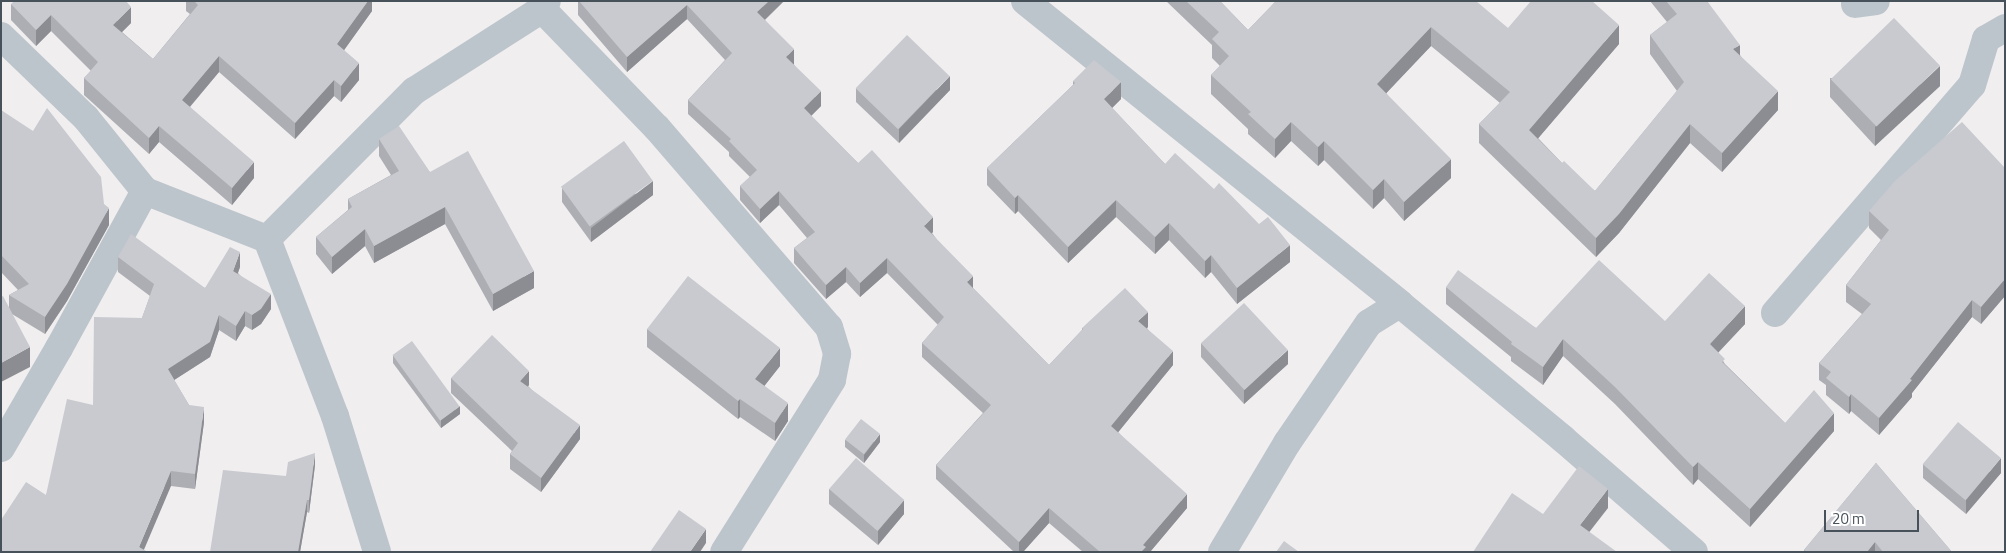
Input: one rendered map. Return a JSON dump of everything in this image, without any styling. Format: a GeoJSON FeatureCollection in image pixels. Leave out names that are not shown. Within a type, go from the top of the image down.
{"type":"FeatureCollection","features":[{"type":"Feature","properties":{"kind":"street"},"geometry":{"type":"LineString","coordinates":[[1025,1],[1564,439],[1694,552]]}},
{"type":"Feature","properties":{"kind":"street"},"geometry":{"type":"LineString","coordinates":[[267,239],[414,91],[545,5],[657,128],[829,327],[837,354],[832,380],[724,552]]}},
{"type":"Feature","properties":{"kind":"street"},"geometry":{"type":"LineString","coordinates":[[1775,313],[1972,85],[1986,39],[2005,28]]}},
{"type":"Feature","properties":{"kind":"street"},"geometry":{"type":"LineString","coordinates":[[1,36],[86,118],[144,191],[267,239],[335,416],[377,552]]}},
{"type":"Feature","properties":{"kind":"street"},"geometry":{"type":"LineString","coordinates":[[1,448],[59,348],[144,191]]}},
{"type":"Feature","properties":{"kind":"street"},"geometry":{"type":"LineString","coordinates":[[1222,552],[1286,442],[1369,322],[1400,304]]}},
{"type":"Feature","properties":{"kind":"building"},"geometry":{"type":"Polygon","coordinates":[[[14,1],[126,1],[131,7],[113,25],[153,59],[198,5],[194,1],[368,1],[337,44],[359,63],[341,86],[334,80],[295,123],[219,56],[182,100],[254,162],[232,188],[159,126],[149,138],[84,78],[98,62],[51,15],[36,30],[11,4],[14,1]]]}},
{"type":"Feature","properties":{"kind":"building"},"geometry":{"type":"Polygon","coordinates":[[[579,1],[769,1],[757,12],[794,49],[786,57],[821,91],[804,108],[858,163],[872,150],[933,217],[924,226],[973,276],[967,282],[1049,365],[1082,328],[1125,288],[1148,312],[1138,321],[1173,351],[1111,426],[1187,494],[1143,545],[1146,547],[1141,552],[1100,552],[1049,508],[1019,542],[936,465],[991,405],[922,343],[944,317],[887,258],[860,283],[846,267],[826,285],[794,248],[815,232],[779,191],[760,209],[740,186],[757,170],[729,141],[731,139],[688,100],[732,53],[687,5],[627,57],[579,1]]]}},
{"type":"Feature","properties":{"kind":"building"},"geometry":{"type":"Polygon","coordinates":[[[1186,1],[1220,1],[1248,30],[1276,1],[1476,1],[1508,28],[1531,1],[1592,1],[1619,25],[1529,130],[1562,163],[1564,161],[1595,191],[1684,82],[1650,35],[1677,14],[1666,1],[1707,1],[1740,45],[1733,49],[1778,91],[1722,153],[1690,124],[1619,214],[1596,238],[1479,124],[1510,92],[1431,27],[1377,84],[1451,159],[1404,202],[1384,179],[1373,190],[1324,141],[1318,147],[1291,122],[1275,139],[1248,114],[1251,112],[1211,75],[1229,56],[1212,39],[1219,32],[1186,1]]]}},
{"type":"Feature","properties":{"kind":"building"},"geometry":{"type":"Polygon","coordinates":[[[1894,18],[1940,65],[1877,127],[1831,79],[1894,18]]]}},
{"type":"Feature","properties":{"kind":"building"},"geometry":{"type":"Polygon","coordinates":[[[907,35],[949,76],[898,129],[856,88],[907,35]]]}},
{"type":"Feature","properties":{"kind":"building"},"geometry":{"type":"Polygon","coordinates":[[[1094,60],[1121,82],[1104,99],[1165,164],[1175,153],[1214,189],[1219,183],[1259,224],[1268,217],[1290,245],[1237,288],[1211,255],[1205,261],[1169,223],[1155,237],[1116,200],[1068,247],[1018,195],[1015,198],[987,168],[1075,83],[1073,81],[1094,60]]]}},
{"type":"Feature","properties":{"kind":"building"},"geometry":{"type":"Polygon","coordinates":[[[47,108],[101,177],[104,204],[109,208],[67,284],[45,317],[9,295],[29,284],[1,255],[1,110],[33,131],[47,108]]]}},
{"type":"Feature","properties":{"kind":"building"},"geometry":{"type":"Polygon","coordinates":[[[1962,122],[2005,168],[2005,279],[1981,307],[1972,300],[1910,379],[1912,380],[1879,418],[1851,394],[1849,397],[1826,378],[1831,372],[1819,363],[1871,304],[1846,285],[1889,230],[1869,211],[1895,181],[1962,122]]]}},
{"type":"Feature","properties":{"kind":"building"},"geometry":{"type":"Polygon","coordinates":[[[399,126],[430,172],[468,151],[534,271],[493,294],[445,207],[374,246],[365,229],[332,257],[316,237],[352,207],[348,199],[399,171],[379,139],[399,126]]]}},
{"type":"Feature","properties":{"kind":"building"},"geometry":{"type":"Polygon","coordinates":[[[624,141],[653,181],[590,226],[561,187],[624,141]]]}},
{"type":"Feature","properties":{"kind":"building"},"geometry":{"type":"Polygon","coordinates":[[[131,234],[205,288],[230,247],[240,252],[233,271],[271,294],[261,309],[252,315],[245,311],[236,326],[219,315],[210,342],[168,369],[189,405],[204,407],[195,474],[171,471],[139,547],[148,552],[1,552],[1,520],[26,482],[46,495],[67,399],[93,405],[94,317],[142,318],[154,284],[118,257],[131,234]]]}},
{"type":"Feature","properties":{"kind":"building"},"geometry":{"type":"Polygon","coordinates":[[[1599,260],[1665,321],[1709,273],[1745,306],[1710,344],[1725,359],[1722,362],[1785,423],[1814,390],[1834,413],[1750,509],[1698,462],[1693,467],[1615,387],[1563,339],[1543,367],[1511,344],[1512,342],[1446,287],[1458,270],[1536,328],[1599,260]]]}},
{"type":"Feature","properties":{"kind":"building"},"geometry":{"type":"Polygon","coordinates":[[[688,276],[780,348],[755,379],[788,403],[775,423],[740,399],[738,401],[647,329],[688,276]]]}},
{"type":"Feature","properties":{"kind":"building"},"geometry":{"type":"Polygon","coordinates":[[[3,296],[30,347],[1,363],[1,297],[3,296]]]}},
{"type":"Feature","properties":{"kind":"building"},"geometry":{"type":"Polygon","coordinates":[[[1244,303],[1288,350],[1244,390],[1201,343],[1244,303]]]}},
{"type":"Feature","properties":{"kind":"building"},"geometry":{"type":"Polygon","coordinates":[[[492,335],[529,371],[520,381],[580,425],[541,478],[510,454],[518,443],[451,378],[492,335]]]}},
{"type":"Feature","properties":{"kind":"building"},"geometry":{"type":"Polygon","coordinates":[[[412,341],[460,407],[440,421],[393,355],[412,341]]]}},
{"type":"Feature","properties":{"kind":"building"},"geometry":{"type":"Polygon","coordinates":[[[861,419],[880,434],[864,454],[845,439],[861,419]]]}},
{"type":"Feature","properties":{"kind":"building"},"geometry":{"type":"Polygon","coordinates":[[[1958,422],[2001,458],[1966,500],[1923,464],[1958,422]]]}},
{"type":"Feature","properties":{"kind":"building"},"geometry":{"type":"Polygon","coordinates":[[[315,453],[309,500],[307,500],[298,552],[210,552],[223,470],[286,476],[288,462],[315,453]]]}},
{"type":"Feature","properties":{"kind":"building"},"geometry":{"type":"Polygon","coordinates":[[[856,458],[904,500],[877,531],[829,489],[856,458]]]}},
{"type":"Feature","properties":{"kind":"building"},"geometry":{"type":"Polygon","coordinates":[[[1876,463],[1952,552],[1883,552],[1875,542],[1867,552],[1807,552],[1804,550],[1876,463]]]}},
{"type":"Feature","properties":{"kind":"building"},"geometry":{"type":"Polygon","coordinates":[[[1579,466],[1608,489],[1580,525],[1617,552],[1473,552],[1512,493],[1543,514],[1579,466]]]}},
{"type":"Feature","properties":{"kind":"building"},"geometry":{"type":"Polygon","coordinates":[[[679,510],[706,529],[690,552],[650,552],[679,510]]]}},
{"type":"Feature","properties":{"kind":"building"},"geometry":{"type":"Polygon","coordinates":[[[1284,541],[1299,552],[1276,552],[1284,541]]]}}]}
